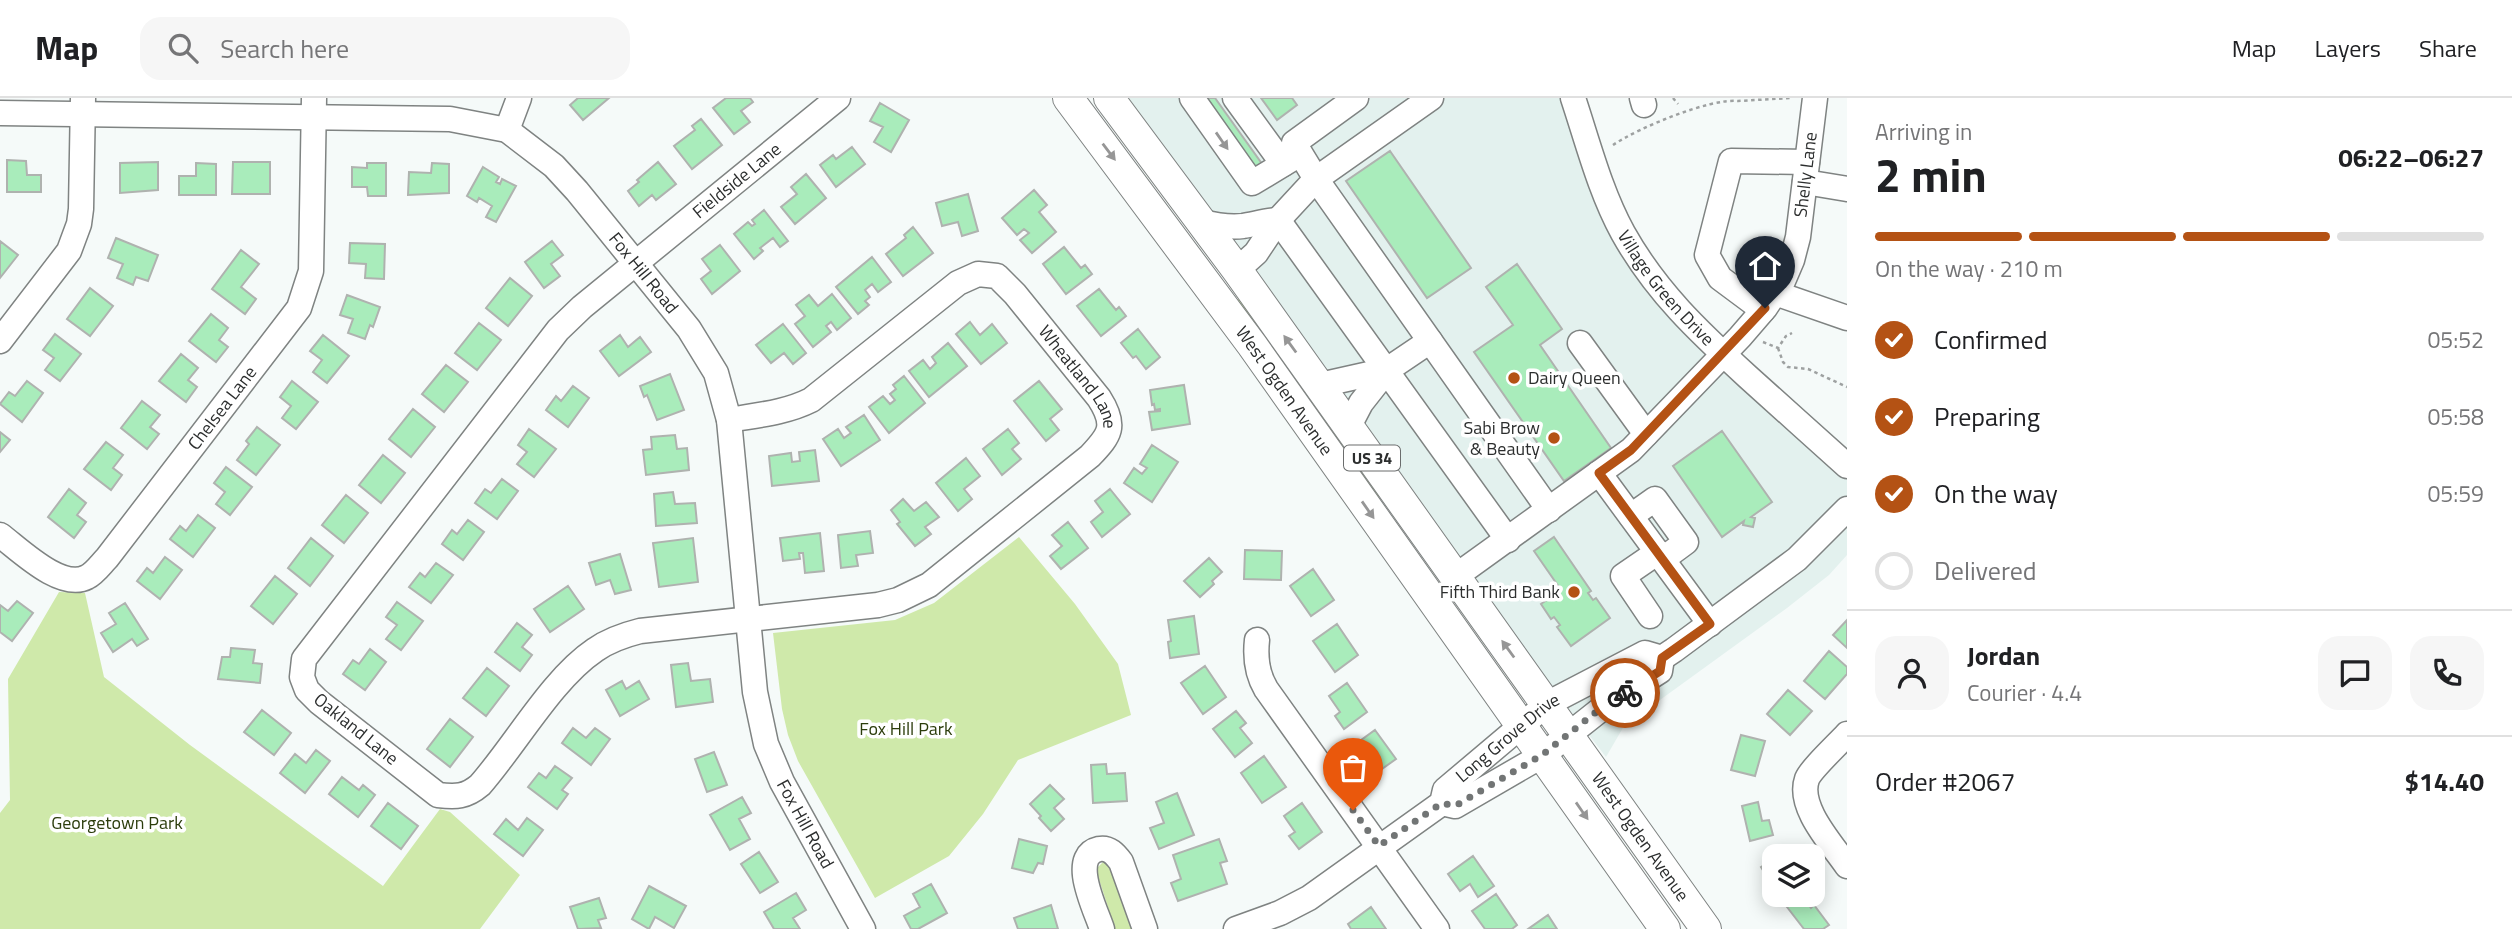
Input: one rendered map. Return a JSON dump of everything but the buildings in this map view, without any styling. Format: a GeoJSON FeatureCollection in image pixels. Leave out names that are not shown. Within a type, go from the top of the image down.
{"type":"FeatureCollection","features":[{"type":"Feature","properties":{"kind":"main road","name":"West Ogden Avenue"},"geometry":{"type":"LineString","coordinates":[[1068,98],[1203,280],[1665,929]]}},
{"type":"Feature","properties":{"kind":"main road","name":"West Ogden Avenue"},"geometry":{"type":"LineString","coordinates":[[1109,98],[1320,385],[1706,929]]}},
{"type":"Feature","properties":{"kind":"main road"},"geometry":{"type":"LineString","coordinates":[[1203,280],[1237,270]]}},
{"type":"Feature","properties":{"kind":"street"},"geometry":{"type":"LineString","coordinates":[[507,130],[519,98]]}},
{"type":"Feature","properties":{"kind":"street","name":"Fieldside Lane"},"geometry":{"type":"LineString","coordinates":[[636,264],[838,98]]}},
{"type":"Feature","properties":{"kind":"street"},"geometry":{"type":"LineString","coordinates":[[1192,98],[1252,183],[1292,159]]}},
{"type":"Feature","properties":{"kind":"street"},"geometry":{"type":"LineString","coordinates":[[1235,98],[1292,159],[1316,178],[1549,510]]}},
{"type":"Feature","properties":{"kind":"street"},"geometry":{"type":"LineString","coordinates":[[1237,270],[1256,253],[1278,220],[1316,178],[1431,98]]}},
{"type":"Feature","properties":{"kind":"street","name":"Village Green Drive"},"geometry":{"type":"LineString","coordinates":[[1573,98],[1606,196],[1634,252],[1664,295],[1688,322],[1847,466]]}},
{"type":"Feature","properties":{"kind":"street","name":"Shelly Lane"},"geometry":{"type":"LineString","coordinates":[[1456,576],[1631,450],[1769,302],[1792,260],[1798,237],[1815,98]]}},
{"type":"Feature","properties":{"kind":"street"},"geometry":{"type":"LineString","coordinates":[[1292,159],[1294,143],[1346,101]]}},
{"type":"Feature","properties":{"kind":"street"},"geometry":{"type":"LineString","coordinates":[[0,341],[69,251],[81,209],[83,106]]}},
{"type":"Feature","properties":{"kind":"street","name":"Fox Hill Road"},"geometry":{"type":"LineString","coordinates":[[0,113],[83,106],[314,107],[450,118],[507,130],[554,166],[705,351],[716,373],[729,420],[758,712],[782,782],[863,929]]}},
{"type":"Feature","properties":{"kind":"street","name":"Chelsea Lane"},"geometry":{"type":"LineString","coordinates":[[0,535],[54,575],[76,580],[86,578],[107,558],[299,308],[311,271],[314,107]]}},
{"type":"Feature","properties":{"kind":"street"},"geometry":{"type":"LineString","coordinates":[[1847,189],[1806,172],[1731,162],[1707,255],[1720,278],[1769,302],[1847,318]]}},
{"type":"Feature","properties":{"kind":"street"},"geometry":{"type":"LineString","coordinates":[[1201,222],[1227,227],[1278,220]]}},
{"type":"Feature","properties":{"kind":"street"},"geometry":{"type":"LineString","coordinates":[[1278,220],[1508,540]]}},
{"type":"Feature","properties":{"kind":"street","name":"Oakland Lane"},"geometry":{"type":"LineString","coordinates":[[636,264],[582,307],[544,347],[304,659],[302,677],[307,690],[328,710],[438,795],[457,797],[471,793],[480,785],[564,678],[597,649],[618,637],[640,631],[747,618]]}},
{"type":"Feature","properties":{"kind":"street","name":"Wheatland Lane"},"geometry":{"type":"LineString","coordinates":[[729,420],[775,413],[811,400],[958,283],[978,274],[997,276],[1015,294],[1099,398],[1109,421],[1107,438],[1090,456],[945,573],[915,593],[878,605],[747,618]]}},
{"type":"Feature","properties":{"kind":"street"},"geometry":{"type":"LineString","coordinates":[[1349,426],[1361,403],[1387,370],[1430,341]]}},
{"type":"Feature","properties":{"kind":"street"},"geometry":{"type":"LineString","coordinates":[[1580,343],[1646,433]]}},
{"type":"Feature","properties":{"kind":"street"},"geometry":{"type":"LineString","coordinates":[[1320,385],[1387,370]]}},
{"type":"Feature","properties":{"kind":"street"},"geometry":{"type":"LineString","coordinates":[[1599,473],[1710,624]]}},
{"type":"Feature","properties":{"kind":"street","name":"Long Grove Drive"},"geometry":{"type":"LineString","coordinates":[[1442,803],[1455,806],[1542,755],[1605,705],[1660,671],[1662,658],[1797,559],[1847,509]]}},
{"type":"Feature","properties":{"kind":"street"},"geometry":{"type":"LineString","coordinates":[[1650,616],[1623,576],[1660,556]]}},
{"type":"Feature","properties":{"kind":"street"},"geometry":{"type":"LineString","coordinates":[[1257,640],[1256,657],[1262,682],[1437,929]]}},
{"type":"Feature","properties":{"kind":"street","name":"Long Grove Drive"},"geometry":{"type":"LineString","coordinates":[[1236,929],[1280,913],[1309,898],[1442,803],[1445,790],[1547,704],[1645,653],[1662,658]]}},
{"type":"Feature","properties":{"kind":"street"},"geometry":{"type":"LineString","coordinates":[[1847,734],[1807,778],[1805,797],[1812,815],[1847,866]]}},
{"type":"Feature","properties":{"kind":"street"},"geometry":{"type":"LineString","coordinates":[[1102,929],[1084,875],[1083,863],[1096,849],[1106,848],[1115,853],[1121,862],[1145,929]]}},
{"type":"Feature","properties":{"kind":"path"},"geometry":{"type":"LineString","coordinates":[[1673,98],[1678,104]]}},
{"type":"Feature","properties":{"kind":"path"},"geometry":{"type":"LineString","coordinates":[[1614,145],[1696,106],[1730,98],[1738,101],[1791,99]]}},
{"type":"Feature","properties":{"kind":"path"},"geometry":{"type":"LineString","coordinates":[[1792,332],[1786,336],[1779,348],[1783,362],[1788,367],[1808,369],[1847,387]]}},
{"type":"Feature","properties":{"kind":"path"},"geometry":{"type":"LineString","coordinates":[[1755,337],[1779,348]]}},
{"type":"Feature","properties":{"kind":"shaded area"},"geometry":{"type":"Polygon","coordinates":[[[1116,98],[1578,98],[1641,260],[1847,462],[1847,555],[1829,575],[1787,608],[1624,726],[1606,757],[1484,599],[1116,98]]]}},
{"type":"Feature","properties":{"kind":"green space"},"geometry":{"type":"Polygon","coordinates":[[[1242,296],[1384,493],[1377,498],[1235,302],[1242,296]]]}},
{"type":"Feature","properties":{"kind":"green space","name":"Fox Hill Park"},"geometry":{"type":"Polygon","coordinates":[[[1019,537],[1075,604],[1118,664],[1131,715],[1018,760],[983,814],[949,856],[875,898],[798,761],[782,709],[773,633],[895,620],[934,603],[1019,537]]]}},
{"type":"Feature","properties":{"kind":"green space","name":"Georgetown Park"},"geometry":{"type":"Polygon","coordinates":[[[59,592],[85,593],[104,677],[190,745],[383,886],[440,809],[450,812],[520,875],[480,929],[0,929],[0,813],[10,800],[8,679],[59,592]]]}},
{"type":"Feature","properties":{"kind":"green space"},"geometry":{"type":"Polygon","coordinates":[[[1104,861],[1110,862],[1136,929],[1115,929],[1097,873],[1098,867],[1104,861]]]}},
{"type":"Feature","properties":{"kind":"way so far"},"geometry":{"type":"LineString","coordinates":[[1353,810],[1379,846],[1442,803],[1455,806],[1542,755],[1605,705],[1625,693]]}},
{"type":"Feature","properties":{"kind":"place","name":"Dairy Queen"},"geometry":{"type":"Point","coordinates":[1514,378]}},
{"type":"Feature","properties":{"kind":"place","name":"Sabi Brow & Beauty"},"geometry":{"type":"Point","coordinates":[1554,438]}},
{"type":"Feature","properties":{"kind":"place","name":"Fifth Third Bank"},"geometry":{"type":"Point","coordinates":[1574,592]}},
{"type":"Feature","properties":{"kind":"route"},"geometry":{"type":"LineString","coordinates":[[1625,693],[1660,671],[1662,658],[1710,624],[1599,473],[1631,450],[1765,308]]}}]}
